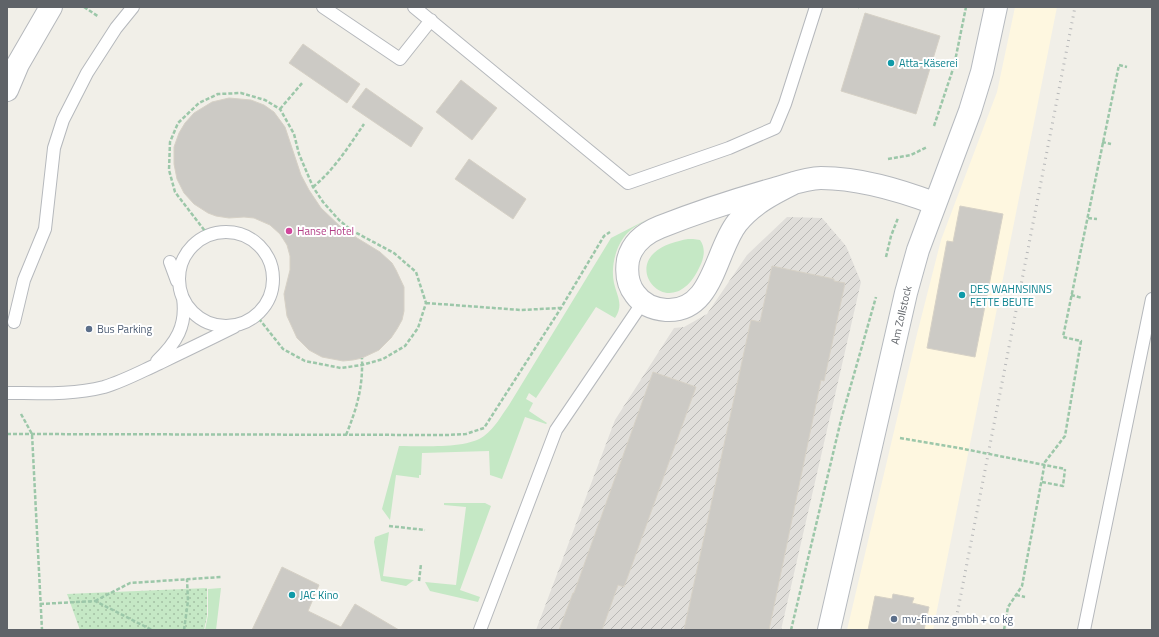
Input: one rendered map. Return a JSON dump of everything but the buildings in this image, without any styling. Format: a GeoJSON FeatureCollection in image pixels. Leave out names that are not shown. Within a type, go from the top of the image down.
{"type":"FeatureCollection","features":[{"type":"Feature","properties":{"kind":"street"},"geometry":{"type":"LineString","coordinates":[[7,90],[18,64],[51,7]]}},
{"type":"Feature","properties":{"kind":"street","name":"Am Zollstock"},"geometry":{"type":"LineString","coordinates":[[829,630],[906,293],[918,250],[934,203],[970,111],[982,72],[996,7]]}},
{"type":"Feature","properties":{"kind":"street"},"geometry":{"type":"LineString","coordinates":[[794,183],[755,206],[738,222],[726,241],[710,281],[700,297],[694,303],[678,310],[659,310],[643,302],[635,295],[627,279],[627,271],[629,256],[633,247],[640,238],[648,232],[676,221],[746,197],[794,183],[821,178],[849,180],[893,190],[934,203]]}},
{"type":"Feature","properties":{"kind":"street"},"geometry":{"type":"LineString","coordinates":[[676,221],[698,219],[713,223],[717,227],[719,233],[717,252],[710,281]]}},
{"type":"Feature","properties":{"kind":"lane"},"geometry":{"type":"LineString","coordinates":[[14,322],[24,280],[45,229],[54,148],[63,120],[87,73],[116,28],[133,7]]}},
{"type":"Feature","properties":{"kind":"lane"},"geometry":{"type":"LineString","coordinates":[[322,7],[400,59],[431,20]]}},
{"type":"Feature","properties":{"kind":"lane"},"geometry":{"type":"LineString","coordinates":[[414,7],[628,183],[729,148],[775,128],[785,104],[816,7]]}},
{"type":"Feature","properties":{"kind":"lane"},"geometry":{"type":"LineString","coordinates":[[8,393],[54,393],[86,390],[110,385],[147,369],[241,324],[256,315],[265,306],[272,292],[274,277],[271,262],[263,249],[252,238],[238,232],[223,231],[208,235],[195,243],[185,255],[180,270],[179,285],[183,298],[183,316],[179,335],[163,356],[147,369]]}},
{"type":"Feature","properties":{"kind":"lane"},"geometry":{"type":"LineString","coordinates":[[170,262],[183,298],[190,309],[199,318],[210,323],[225,326],[241,324]]}},
{"type":"Feature","properties":{"kind":"lane"},"geometry":{"type":"LineString","coordinates":[[1084,630],[1152,299]]}},
{"type":"Feature","properties":{"kind":"lane"},"geometry":{"type":"LineString","coordinates":[[480,630],[556,430],[643,302]]}},
{"type":"Feature","properties":{"kind":"path"},"geometry":{"type":"LineString","coordinates":[[1004,630],[1008,607],[1022,586],[1036,523],[1045,462],[1065,436],[1081,341],[1063,337],[1119,65],[1127,67]]}},
{"type":"Feature","properties":{"kind":"path"},"geometry":{"type":"LineString","coordinates":[[280,108],[303,82]]}},
{"type":"Feature","properties":{"kind":"path"},"geometry":{"type":"LineString","coordinates":[[208,235],[175,192],[169,170],[170,142],[178,123],[199,103],[218,94],[241,93],[265,100],[280,108],[294,134],[299,154],[313,187],[323,202],[351,230],[394,253],[416,272],[426,303],[418,328],[405,346],[383,359],[362,365],[341,368],[305,361],[283,349],[256,315]]}},
{"type":"Feature","properties":{"kind":"path"},"geometry":{"type":"LineString","coordinates":[[313,187],[345,152],[364,124]]}},
{"type":"Feature","properties":{"kind":"path"},"geometry":{"type":"LineString","coordinates":[[1102,142],[1111,144]]}},
{"type":"Feature","properties":{"kind":"path"},"geometry":{"type":"LineString","coordinates":[[1088,218],[1097,219]]}},
{"type":"Feature","properties":{"kind":"path"},"geometry":{"type":"LineString","coordinates":[[7,434],[448,435],[466,434],[484,428],[561,308],[604,236],[616,228]]}},
{"type":"Feature","properties":{"kind":"path"},"geometry":{"type":"LineString","coordinates":[[1071,295],[1082,298]]}},
{"type":"Feature","properties":{"kind":"path"},"geometry":{"type":"LineString","coordinates":[[426,303],[521,310],[561,308]]}},
{"type":"Feature","properties":{"kind":"path"},"geometry":{"type":"LineString","coordinates":[[346,435],[356,411],[361,390],[362,358]]}},
{"type":"Feature","properties":{"kind":"path"},"geometry":{"type":"LineString","coordinates":[[8,393],[32,434],[42,630]]}},
{"type":"Feature","properties":{"kind":"path"},"geometry":{"type":"LineString","coordinates":[[874,433],[1065,469],[1062,486],[1042,482]]}},
{"type":"Feature","properties":{"kind":"path"},"geometry":{"type":"LineString","coordinates":[[389,526],[425,530]]}},
{"type":"Feature","properties":{"kind":"path"},"geometry":{"type":"LineString","coordinates":[[420,581],[421,564]]}},
{"type":"Feature","properties":{"kind":"path"},"geometry":{"type":"LineString","coordinates":[[40,604],[95,601],[130,583],[221,577]]}},
{"type":"Feature","properties":{"kind":"path"},"geometry":{"type":"LineString","coordinates":[[184,630],[188,602],[187,579]]}},
{"type":"Feature","properties":{"kind":"path"},"geometry":{"type":"LineString","coordinates":[[1016,595],[1025,597]]}},
{"type":"Feature","properties":{"kind":"path"},"geometry":{"type":"LineString","coordinates":[[95,601],[152,630]]}},
{"type":"Feature","properties":{"kind":"shaded area"},"geometry":{"type":"Polygon","coordinates":[[[1015,7],[1057,7],[933,630],[847,630],[917,334],[941,240],[997,92],[1015,7]]]}},
{"type":"Feature","properties":{"kind":"shaded area"},"geometry":{"type":"Polygon","coordinates":[[[787,217],[822,218],[846,246],[861,282],[781,630],[536,630],[615,420],[674,328],[684,327],[707,314],[747,255],[787,217]]]}},
{"type":"Feature","properties":{"kind":"green space"},"geometry":{"type":"Polygon","coordinates":[[[648,219],[627,234],[622,240],[616,253],[613,276],[619,300],[618,313],[615,318],[596,307],[536,398],[529,393],[526,399],[533,403],[529,411],[547,423],[546,424],[525,417],[502,479],[490,475],[489,451],[422,453],[421,475],[419,475],[419,478],[396,475],[390,520],[382,509],[399,446],[456,445],[477,440],[488,433],[495,426],[509,405],[611,238],[648,219]]]}},
{"type":"Feature","properties":{"kind":"green space"},"geometry":{"type":"Polygon","coordinates":[[[688,239],[700,240],[704,253],[703,260],[690,283],[679,291],[668,293],[658,290],[651,282],[647,273],[647,263],[654,253],[661,248],[675,242],[688,239]]]}},
{"type":"Feature","properties":{"kind":"green space"},"geometry":{"type":"Polygon","coordinates":[[[444,503],[485,503],[491,506],[460,590],[480,597],[478,602],[430,591],[425,582],[456,585],[466,507],[444,505],[444,503]]]}},
{"type":"Feature","properties":{"kind":"green space"},"geometry":{"type":"Polygon","coordinates":[[[389,532],[383,576],[414,580],[406,586],[381,581],[374,542],[375,537],[389,532]]]}},
{"type":"Feature","properties":{"kind":"green space"},"geometry":{"type":"Polygon","coordinates":[[[207,588],[207,616],[204,630],[80,630],[67,594],[207,588]]]}},
{"type":"Feature","properties":{"kind":"green space"},"geometry":{"type":"Polygon","coordinates":[[[221,588],[216,630],[205,630],[208,615],[208,589],[221,588]]]}},
{"type":"Feature","properties":{"kind":"railway"},"geometry":{"type":"LineString","coordinates":[[954,630],[1075,7]]}},
{"type":"Feature","properties":{"kind":"place","name":"Atta-Käserei"},"geometry":{"type":"Point","coordinates":[891,63]}},
{"type":"Feature","properties":{"kind":"place","name":"Hanse Hotel"},"geometry":{"type":"Point","coordinates":[289,231]}},
{"type":"Feature","properties":{"kind":"place","name":"DES WAHNSINNS FETTE BEUTE"},"geometry":{"type":"Point","coordinates":[962,295]}},
{"type":"Feature","properties":{"kind":"place","name":"Bus Parking"},"geometry":{"type":"Point","coordinates":[89,329]}},
{"type":"Feature","properties":{"kind":"place","name":"JAC Kino"},"geometry":{"type":"Point","coordinates":[292,595]}},
{"type":"Feature","properties":{"kind":"place","name":"mv-finanz gmbh + co kg"},"geometry":{"type":"Point","coordinates":[894,619]}}]}
